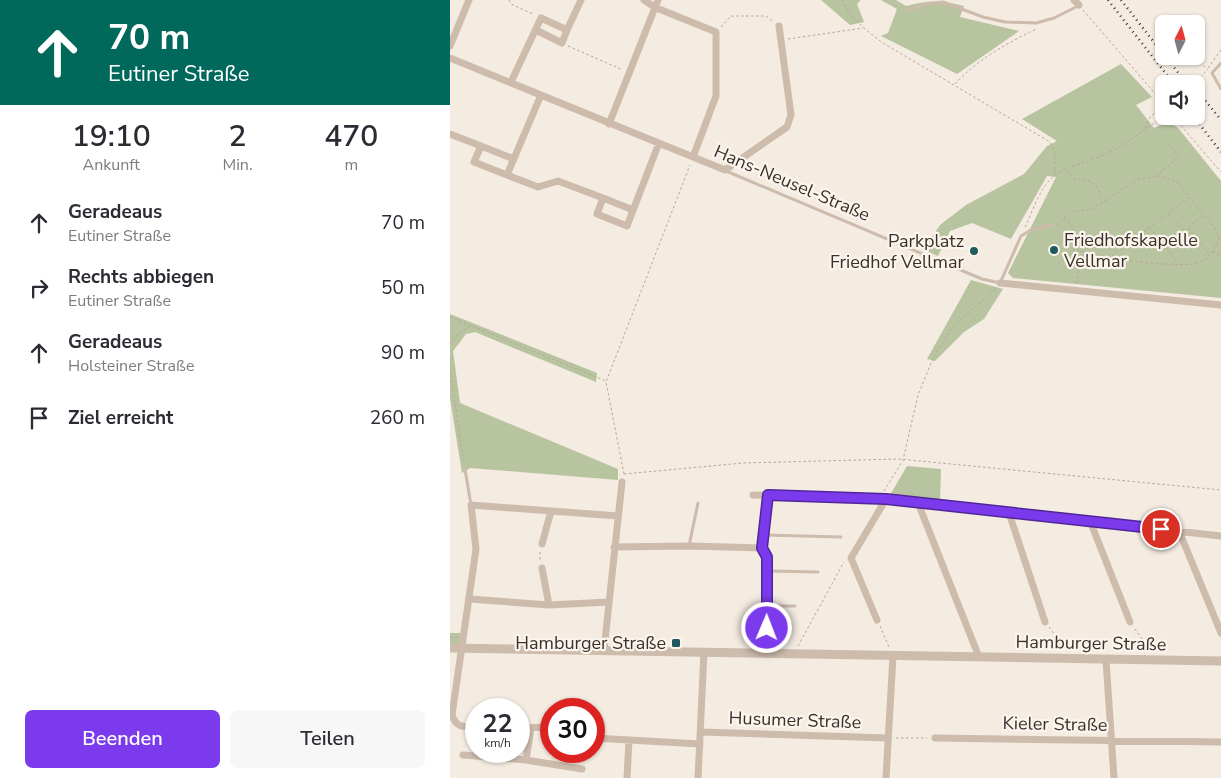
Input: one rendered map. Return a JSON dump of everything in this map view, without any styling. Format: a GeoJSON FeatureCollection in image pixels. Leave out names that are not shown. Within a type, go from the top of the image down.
{"type":"FeatureCollection","features":[{"type":"Feature","properties":{"kind":"street"},"geometry":{"type":"LineString","coordinates":[[450,46],[469,0]]}},
{"type":"Feature","properties":{"kind":"street"},"geometry":{"type":"LineString","coordinates":[[536,30],[562,43],[580,0]]}},
{"type":"Feature","properties":{"kind":"street"},"geometry":{"type":"LineString","coordinates":[[644,0],[656,3],[716,32],[716,96],[693,157]]}},
{"type":"Feature","properties":{"kind":"street"},"geometry":{"type":"LineString","coordinates":[[609,124],[656,3]]}},
{"type":"Feature","properties":{"kind":"street"},"geometry":{"type":"LineString","coordinates":[[511,82],[541,18],[567,30]]}},
{"type":"Feature","properties":{"kind":"street"},"geometry":{"type":"LineString","coordinates":[[725,170],[787,127],[791,114],[779,26]]}},
{"type":"Feature","properties":{"kind":"street","name":"Hans-Neusel-Straße"},"geometry":{"type":"LineString","coordinates":[[450,58],[725,170]]}},
{"type":"Feature","properties":{"kind":"street"},"geometry":{"type":"LineString","coordinates":[[507,175],[541,95]]}},
{"type":"Feature","properties":{"kind":"street"},"geometry":{"type":"LineString","coordinates":[[450,134],[514,159]]}},
{"type":"Feature","properties":{"kind":"street"},"geometry":{"type":"LineString","coordinates":[[603,198],[597,214],[627,226],[659,143]]}},
{"type":"Feature","properties":{"kind":"street"},"geometry":{"type":"LineString","coordinates":[[481,146],[474,162],[538,187],[558,181],[633,210]]}},
{"type":"Feature","properties":{"kind":"street","name":"Hans-Neusel-Straße"},"geometry":{"type":"LineString","coordinates":[[1000,284],[1221,305]]}},
{"type":"Feature","properties":{"kind":"street"},"geometry":{"type":"LineString","coordinates":[[604,650],[622,482]]}},
{"type":"Feature","properties":{"kind":"street"},"geometry":{"type":"LineString","coordinates":[[753,495],[880,498],[1221,536]]}},
{"type":"Feature","properties":{"kind":"street"},"geometry":{"type":"LineString","coordinates":[[767,653],[767,557],[762,548],[768,495]]}},
{"type":"Feature","properties":{"kind":"street"},"geometry":{"type":"LineString","coordinates":[[877,620],[852,558],[880,498]]}},
{"type":"Feature","properties":{"kind":"street"},"geometry":{"type":"LineString","coordinates":[[918,503],[978,657]]}},
{"type":"Feature","properties":{"kind":"street"},"geometry":{"type":"LineString","coordinates":[[465,726],[460,726],[454,722],[452,715],[476,549],[471,505],[618,516]]}},
{"type":"Feature","properties":{"kind":"street"},"geometry":{"type":"LineString","coordinates":[[542,544],[551,511]]}},
{"type":"Feature","properties":{"kind":"street"},"geometry":{"type":"LineString","coordinates":[[1009,512],[1046,622]]}},
{"type":"Feature","properties":{"kind":"street"},"geometry":{"type":"LineString","coordinates":[[1090,521],[1130,622]]}},
{"type":"Feature","properties":{"kind":"street"},"geometry":{"type":"LineString","coordinates":[[1179,531],[1221,633]]}},
{"type":"Feature","properties":{"kind":"street"},"geometry":{"type":"LineString","coordinates":[[614,547],[689,546],[762,548]]}},
{"type":"Feature","properties":{"kind":"street"},"geometry":{"type":"LineString","coordinates":[[542,568],[550,605]]}},
{"type":"Feature","properties":{"kind":"street"},"geometry":{"type":"LineString","coordinates":[[470,599],[550,605],[609,602]]}},
{"type":"Feature","properties":{"kind":"street","name":"Hamburger Straße"},"geometry":{"type":"LineString","coordinates":[[450,648],[1221,661]]}},
{"type":"Feature","properties":{"kind":"street"},"geometry":{"type":"LineString","coordinates":[[698,778],[704,652]]}},
{"type":"Feature","properties":{"kind":"street"},"geometry":{"type":"LineString","coordinates":[[886,778],[893,656]]}},
{"type":"Feature","properties":{"kind":"street"},"geometry":{"type":"LineString","coordinates":[[1106,660],[1114,778]]}},
{"type":"Feature","properties":{"kind":"street"},"geometry":{"type":"LineString","coordinates":[[530,739],[532,728],[540,728]]}},
{"type":"Feature","properties":{"kind":"street","name":"Husumer Straße"},"geometry":{"type":"LineString","coordinates":[[701,732],[888,738]]}},
{"type":"Feature","properties":{"kind":"street","name":"Kieler Straße"},"geometry":{"type":"LineString","coordinates":[[935,738],[1221,742]]}},
{"type":"Feature","properties":{"kind":"street"},"geometry":{"type":"LineString","coordinates":[[605,739],[700,744]]}},
{"type":"Feature","properties":{"kind":"street"},"geometry":{"type":"LineString","coordinates":[[628,778],[629,740]]}},
{"type":"Feature","properties":{"kind":"street"},"geometry":{"type":"LineString","coordinates":[[530,761],[582,769]]}},
{"type":"Feature","properties":{"kind":"lane"},"geometry":{"type":"LineString","coordinates":[[907,10],[927,4],[943,2],[983,18],[1005,22],[1036,23],[1054,18],[1077,3]]}},
{"type":"Feature","properties":{"kind":"lane"},"geometry":{"type":"LineString","coordinates":[[1221,63],[1212,73],[1221,89]]}},
{"type":"Feature","properties":{"kind":"lane","name":"Hans-Neusel-Straße"},"geometry":{"type":"LineString","coordinates":[[725,170],[982,280],[1000,284]]}},
{"type":"Feature","properties":{"kind":"lane"},"geometry":{"type":"LineString","coordinates":[[1000,284],[1021,236],[1031,230],[1052,225]]}},
{"type":"Feature","properties":{"kind":"lane"},"geometry":{"type":"LineString","coordinates":[[465,470],[471,505]]}},
{"type":"Feature","properties":{"kind":"lane"},"geometry":{"type":"LineString","coordinates":[[689,546],[698,503]]}},
{"type":"Feature","properties":{"kind":"lane"},"geometry":{"type":"LineString","coordinates":[[764,535],[841,537]]}},
{"type":"Feature","properties":{"kind":"lane"},"geometry":{"type":"LineString","coordinates":[[767,571],[818,572]]}},
{"type":"Feature","properties":{"kind":"lane"},"geometry":{"type":"LineString","coordinates":[[768,606],[795,606]]}},
{"type":"Feature","properties":{"kind":"path"},"geometry":{"type":"LineString","coordinates":[[509,0],[511,4],[541,18]]}},
{"type":"Feature","properties":{"kind":"path"},"geometry":{"type":"LineString","coordinates":[[842,0],[847,10],[863,28],[883,43],[1050,142],[1055,153],[1054,175]]}},
{"type":"Feature","properties":{"kind":"path"},"geometry":{"type":"LineString","coordinates":[[1077,3],[1155,94]]}},
{"type":"Feature","properties":{"kind":"path"},"geometry":{"type":"LineString","coordinates":[[716,32],[731,16],[766,16],[779,26]]}},
{"type":"Feature","properties":{"kind":"path"},"geometry":{"type":"LineString","coordinates":[[780,40],[863,28]]}},
{"type":"Feature","properties":{"kind":"path"},"geometry":{"type":"LineString","coordinates":[[955,85],[971,67],[994,51],[1038,28]]}},
{"type":"Feature","properties":{"kind":"path"},"geometry":{"type":"LineString","coordinates":[[562,43],[629,73]]}},
{"type":"Feature","properties":{"kind":"path"},"geometry":{"type":"LineString","coordinates":[[1202,75],[1221,50]]}},
{"type":"Feature","properties":{"kind":"path"},"geometry":{"type":"LineString","coordinates":[[1203,65],[1212,73]]}},
{"type":"Feature","properties":{"kind":"path"},"geometry":{"type":"LineString","coordinates":[[1145,128],[1150,117],[1155,113]]}},
{"type":"Feature","properties":{"kind":"path"},"geometry":{"type":"LineString","coordinates":[[1021,236],[1045,186],[1054,175],[1106,155],[1132,141],[1145,128],[1155,123]]}},
{"type":"Feature","properties":{"kind":"path"},"geometry":{"type":"LineString","coordinates":[[1180,125],[1221,172]]}},
{"type":"Feature","properties":{"kind":"path"},"geometry":{"type":"LineString","coordinates":[[1156,176],[1179,157],[1168,144]]}},
{"type":"Feature","properties":{"kind":"path"},"geometry":{"type":"LineString","coordinates":[[622,482],[624,474],[606,382],[693,157]]}},
{"type":"Feature","properties":{"kind":"path"},"geometry":{"type":"LineString","coordinates":[[1066,170],[1073,179],[1086,180],[1094,184],[1104,200]]}},
{"type":"Feature","properties":{"kind":"path"},"geometry":{"type":"LineString","coordinates":[[1052,225],[1057,226],[1071,212],[1092,209],[1139,179],[1156,176],[1176,181],[1218,234],[1218,244],[1210,255],[1196,263],[1180,265],[1092,255],[1075,249]]}},
{"type":"Feature","properties":{"kind":"path"},"geometry":{"type":"LineString","coordinates":[[1112,257],[1189,198]]}},
{"type":"Feature","properties":{"kind":"path"},"geometry":{"type":"LineString","coordinates":[[1169,213],[1183,230]]}},
{"type":"Feature","properties":{"kind":"path"},"geometry":{"type":"LineString","coordinates":[[1165,246],[1203,214]]}},
{"type":"Feature","properties":{"kind":"path"},"geometry":{"type":"LineString","coordinates":[[1064,218],[1072,226],[1075,249]]}},
{"type":"Feature","properties":{"kind":"path"},"geometry":{"type":"LineString","coordinates":[[1150,227],[1180,265]]}},
{"type":"Feature","properties":{"kind":"path"},"geometry":{"type":"LineString","coordinates":[[1187,227],[1210,255]]}},
{"type":"Feature","properties":{"kind":"path"},"geometry":{"type":"LineString","coordinates":[[1058,264],[1075,249]]}},
{"type":"Feature","properties":{"kind":"path"},"geometry":{"type":"LineString","coordinates":[[1213,252],[1221,257]]}},
{"type":"Feature","properties":{"kind":"path"},"geometry":{"type":"LineString","coordinates":[[1076,291],[1079,267],[1092,255]]}},
{"type":"Feature","properties":{"kind":"path"},"geometry":{"type":"LineString","coordinates":[[880,498],[903,460],[918,396],[934,356],[952,327],[1000,284]]}},
{"type":"Feature","properties":{"kind":"path"},"geometry":{"type":"LineString","coordinates":[[450,317],[606,382]]}},
{"type":"Feature","properties":{"kind":"path"},"geometry":{"type":"LineString","coordinates":[[450,344],[459,334],[472,326]]}},
{"type":"Feature","properties":{"kind":"path"},"geometry":{"type":"LineString","coordinates":[[450,370],[465,470]]}},
{"type":"Feature","properties":{"kind":"path"},"geometry":{"type":"LineString","coordinates":[[624,474],[743,463],[903,460],[1221,490]]}},
{"type":"Feature","properties":{"kind":"path"},"geometry":{"type":"LineString","coordinates":[[542,544],[540,555],[542,568]]}},
{"type":"Feature","properties":{"kind":"path"},"geometry":{"type":"LineString","coordinates":[[794,654],[844,562]]}},
{"type":"Feature","properties":{"kind":"path"},"geometry":{"type":"LineString","coordinates":[[877,620],[893,656]]}},
{"type":"Feature","properties":{"kind":"path"},"geometry":{"type":"LineString","coordinates":[[1046,622],[1058,639],[1065,658]]}},
{"type":"Feature","properties":{"kind":"path"},"geometry":{"type":"LineString","coordinates":[[1130,622],[1143,640],[1149,660]]}},
{"type":"Feature","properties":{"kind":"path"},"geometry":{"type":"LineString","coordinates":[[888,738],[935,738]]}},
{"type":"Feature","properties":{"kind":"green space"},"geometry":{"type":"Polygon","coordinates":[[[821,0],[861,0],[857,4],[864,22],[850,25],[821,0]]]}},
{"type":"Feature","properties":{"kind":"green space"},"geometry":{"type":"Polygon","coordinates":[[[881,0],[896,0],[906,6],[935,2],[956,4],[964,6],[960,17],[1019,31],[957,74],[881,36],[888,33],[897,9],[881,0]]]}},
{"type":"Feature","properties":{"kind":"green space"},"geometry":{"type":"Polygon","coordinates":[[[1121,64],[1152,97],[1136,105],[1154,128],[1160,125],[1174,125],[1221,181],[1221,298],[1013,278],[1008,273],[1056,177],[1047,176],[1011,239],[972,223],[950,231],[938,256],[923,250],[940,225],[966,205],[1024,174],[1047,146],[1057,141],[1022,119],[1121,64]]]}},
{"type":"Feature","properties":{"kind":"green space"},"geometry":{"type":"Polygon","coordinates":[[[971,280],[1003,289],[984,319],[964,332],[935,361],[927,359],[971,280]]]}},
{"type":"Feature","properties":{"kind":"green space"},"geometry":{"type":"Polygon","coordinates":[[[450,314],[597,373],[596,382],[475,332],[466,334],[453,351],[460,403],[618,469],[618,480],[470,468],[462,473],[450,398],[450,314]]]}},
{"type":"Feature","properties":{"kind":"green space"},"geometry":{"type":"Polygon","coordinates":[[[907,466],[941,469],[940,501],[890,495],[907,466]]]}},
{"type":"Feature","properties":{"kind":"green space"},"geometry":{"type":"Polygon","coordinates":[[[450,633],[462,633],[459,644],[450,644],[450,633]]]}},
{"type":"Feature","properties":{"kind":"railway"},"geometry":{"type":"LineString","coordinates":[[1108,0],[1167,75]]}},
{"type":"Feature","properties":{"kind":"railway"},"geometry":{"type":"LineString","coordinates":[[1121,0],[1155,43]]}},
{"type":"Feature","properties":{"kind":"railway"},"geometry":{"type":"LineString","coordinates":[[1172,65],[1180,75]]}},
{"type":"Feature","properties":{"kind":"railway"},"geometry":{"type":"LineString","coordinates":[[1205,100],[1221,120]]}},
{"type":"Feature","properties":{"kind":"railway"},"geometry":{"type":"LineString","coordinates":[[1200,125],[1221,152]]}},
{"type":"Feature","properties":{"kind":"place","name":"Friedhofskapelle Vellmar"},"geometry":{"type":"Point","coordinates":[1054,250]}},
{"type":"Feature","properties":{"kind":"place","name":"Parkplatz Friedhof Vellmar"},"geometry":{"type":"Point","coordinates":[974,251]}},
{"type":"Feature","properties":{"kind":"place","name":"Hamburger Straße"},"geometry":{"type":"Point","coordinates":[676,643]}},
{"type":"Feature","properties":{"kind":"route"},"geometry":{"type":"LineString","coordinates":[[767,628],[767,557],[762,548],[768,495],[886,499],[1161,529]]}}]}
